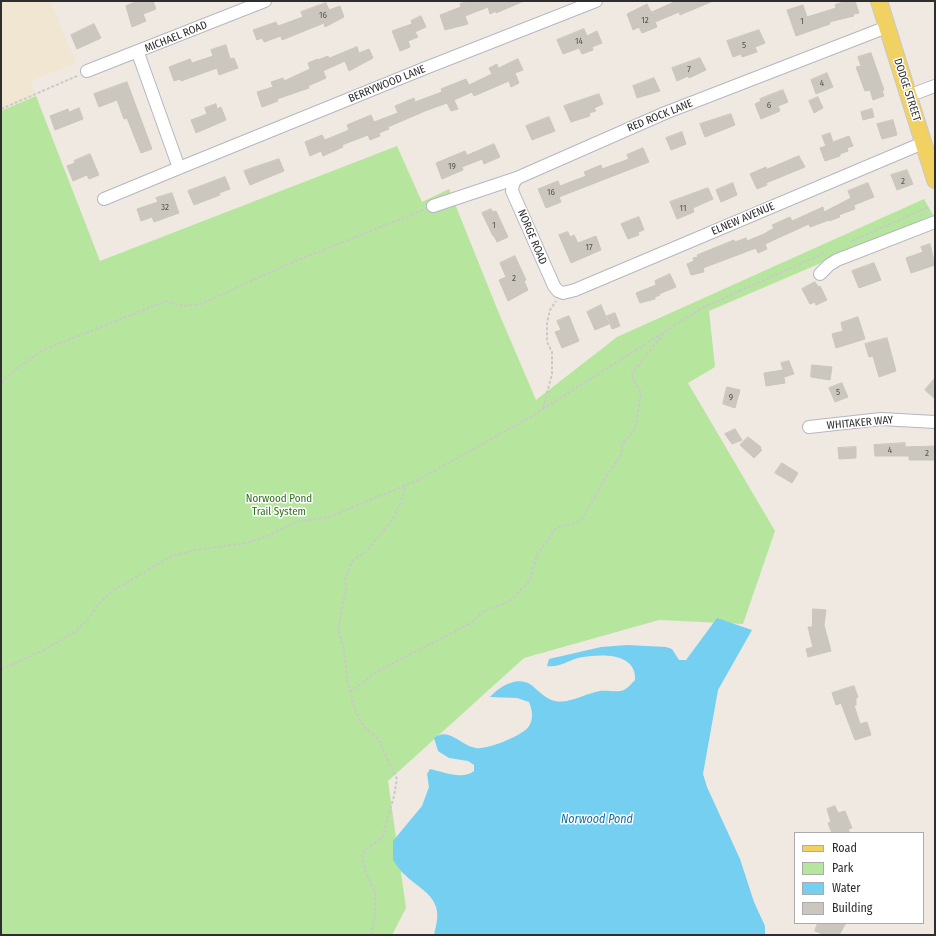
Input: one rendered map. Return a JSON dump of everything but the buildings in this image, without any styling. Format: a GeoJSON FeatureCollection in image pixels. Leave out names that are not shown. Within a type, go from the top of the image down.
{"type":"FeatureCollection","features":[{"type":"Feature","properties":{"kind":"main road","name":"DODGE STREET"},"geometry":{"type":"LineString","coordinates":[[879,1],[935,180]]}},
{"type":"Feature","properties":{"kind":"street","name":"MICHAEL ROAD"},"geometry":{"type":"LineString","coordinates":[[87,71],[138,53],[265,1]]}},
{"type":"Feature","properties":{"kind":"street","name":"BERRYWOOD LANE"},"geometry":{"type":"LineString","coordinates":[[104,199],[438,63],[596,1]]}},
{"type":"Feature","properties":{"kind":"street","name":"RED ROCK LANE"},"geometry":{"type":"LineString","coordinates":[[433,206],[517,178],[665,113],[887,27]]}},
{"type":"Feature","properties":{"kind":"street"},"geometry":{"type":"LineString","coordinates":[[138,53],[179,168]]}},
{"type":"Feature","properties":{"kind":"street"},"geometry":{"type":"LineString","coordinates":[[908,96],[935,86]]}},
{"type":"Feature","properties":{"kind":"street","name":"ELNEW AVENUE"},"geometry":{"type":"LineString","coordinates":[[563,293],[575,290],[924,143]]}},
{"type":"Feature","properties":{"kind":"street","name":"NORGE ROAD"},"geometry":{"type":"LineString","coordinates":[[517,178],[513,184],[512,191],[549,276],[558,291],[563,293]]}},
{"type":"Feature","properties":{"kind":"street"},"geometry":{"type":"LineString","coordinates":[[820,274],[829,265],[837,260],[935,222]]}},
{"type":"Feature","properties":{"kind":"street","name":"WHITAKER WAY"},"geometry":{"type":"LineString","coordinates":[[809,428],[881,419],[935,422]]}},
{"type":"Feature","properties":{"kind":"path"},"geometry":{"type":"LineString","coordinates":[[1,109],[87,71]]}},
{"type":"Feature","properties":{"kind":"path"},"geometry":{"type":"LineString","coordinates":[[1,383],[17,368],[44,350],[166,301],[184,306],[201,304],[288,264],[433,206]]}},
{"type":"Feature","properties":{"kind":"path"},"geometry":{"type":"LineString","coordinates":[[848,243],[928,207]]}},
{"type":"Feature","properties":{"kind":"path"},"geometry":{"type":"LineString","coordinates":[[1,669],[42,651],[70,635],[88,619],[99,603],[114,590],[172,556],[195,550],[247,543],[270,535],[296,522],[329,517],[405,486],[543,409],[702,308],[833,249]]}},
{"type":"Feature","properties":{"kind":"path"},"geometry":{"type":"LineString","coordinates":[[543,409],[552,374],[552,352],[547,342],[547,324],[550,310],[563,293]]}},
{"type":"Feature","properties":{"kind":"path"},"geometry":{"type":"LineString","coordinates":[[350,692],[378,671],[471,623],[484,611],[509,602],[530,580],[537,555],[556,528],[581,521],[607,475],[622,454],[622,444],[635,429],[641,393],[631,376],[666,330]]}},
{"type":"Feature","properties":{"kind":"path"},"geometry":{"type":"LineString","coordinates":[[371,935],[375,916],[375,892],[365,870],[362,856],[365,850],[382,838],[394,796],[397,779],[378,739],[364,727],[354,708],[350,692],[344,650],[338,630],[346,589],[344,578],[353,560],[366,552],[394,516],[402,499],[405,486]]}},
{"type":"Feature","properties":{"kind":"shaded area"},"geometry":{"type":"Polygon","coordinates":[[[1,1],[55,1],[51,3],[76,63],[31,81],[36,96],[1,111],[1,1]]]}},
{"type":"Feature","properties":{"kind":"green space","name":"Norwood Pond Trail System"},"geometry":{"type":"Polygon","coordinates":[[[36,96],[100,261],[397,146],[422,202],[449,189],[498,311],[536,400],[617,337],[924,199],[933,215],[709,311],[715,367],[688,383],[775,531],[743,624],[659,620],[524,658],[388,781],[406,908],[392,935],[1,935],[1,111],[36,96]]]}},
{"type":"Feature","properties":{"kind":"water","name":"Norwood Pond"},"geometry":{"type":"Polygon","coordinates":[[[717,618],[752,630],[718,690],[703,774],[707,787],[740,859],[754,902],[765,926],[765,935],[434,935],[437,914],[434,902],[427,893],[400,870],[393,860],[393,841],[422,806],[429,787],[427,774],[430,769],[459,775],[469,774],[474,771],[474,765],[468,761],[449,758],[438,751],[434,738],[439,735],[450,735],[471,747],[476,748],[488,747],[505,741],[526,730],[531,723],[532,711],[529,702],[517,698],[490,697],[503,686],[519,681],[525,682],[530,684],[548,698],[561,702],[600,691],[624,690],[635,680],[634,671],[630,664],[623,659],[595,656],[578,658],[559,665],[547,666],[549,659],[601,647],[627,645],[666,647],[672,649],[679,660],[686,660],[717,618]]]}}]}
